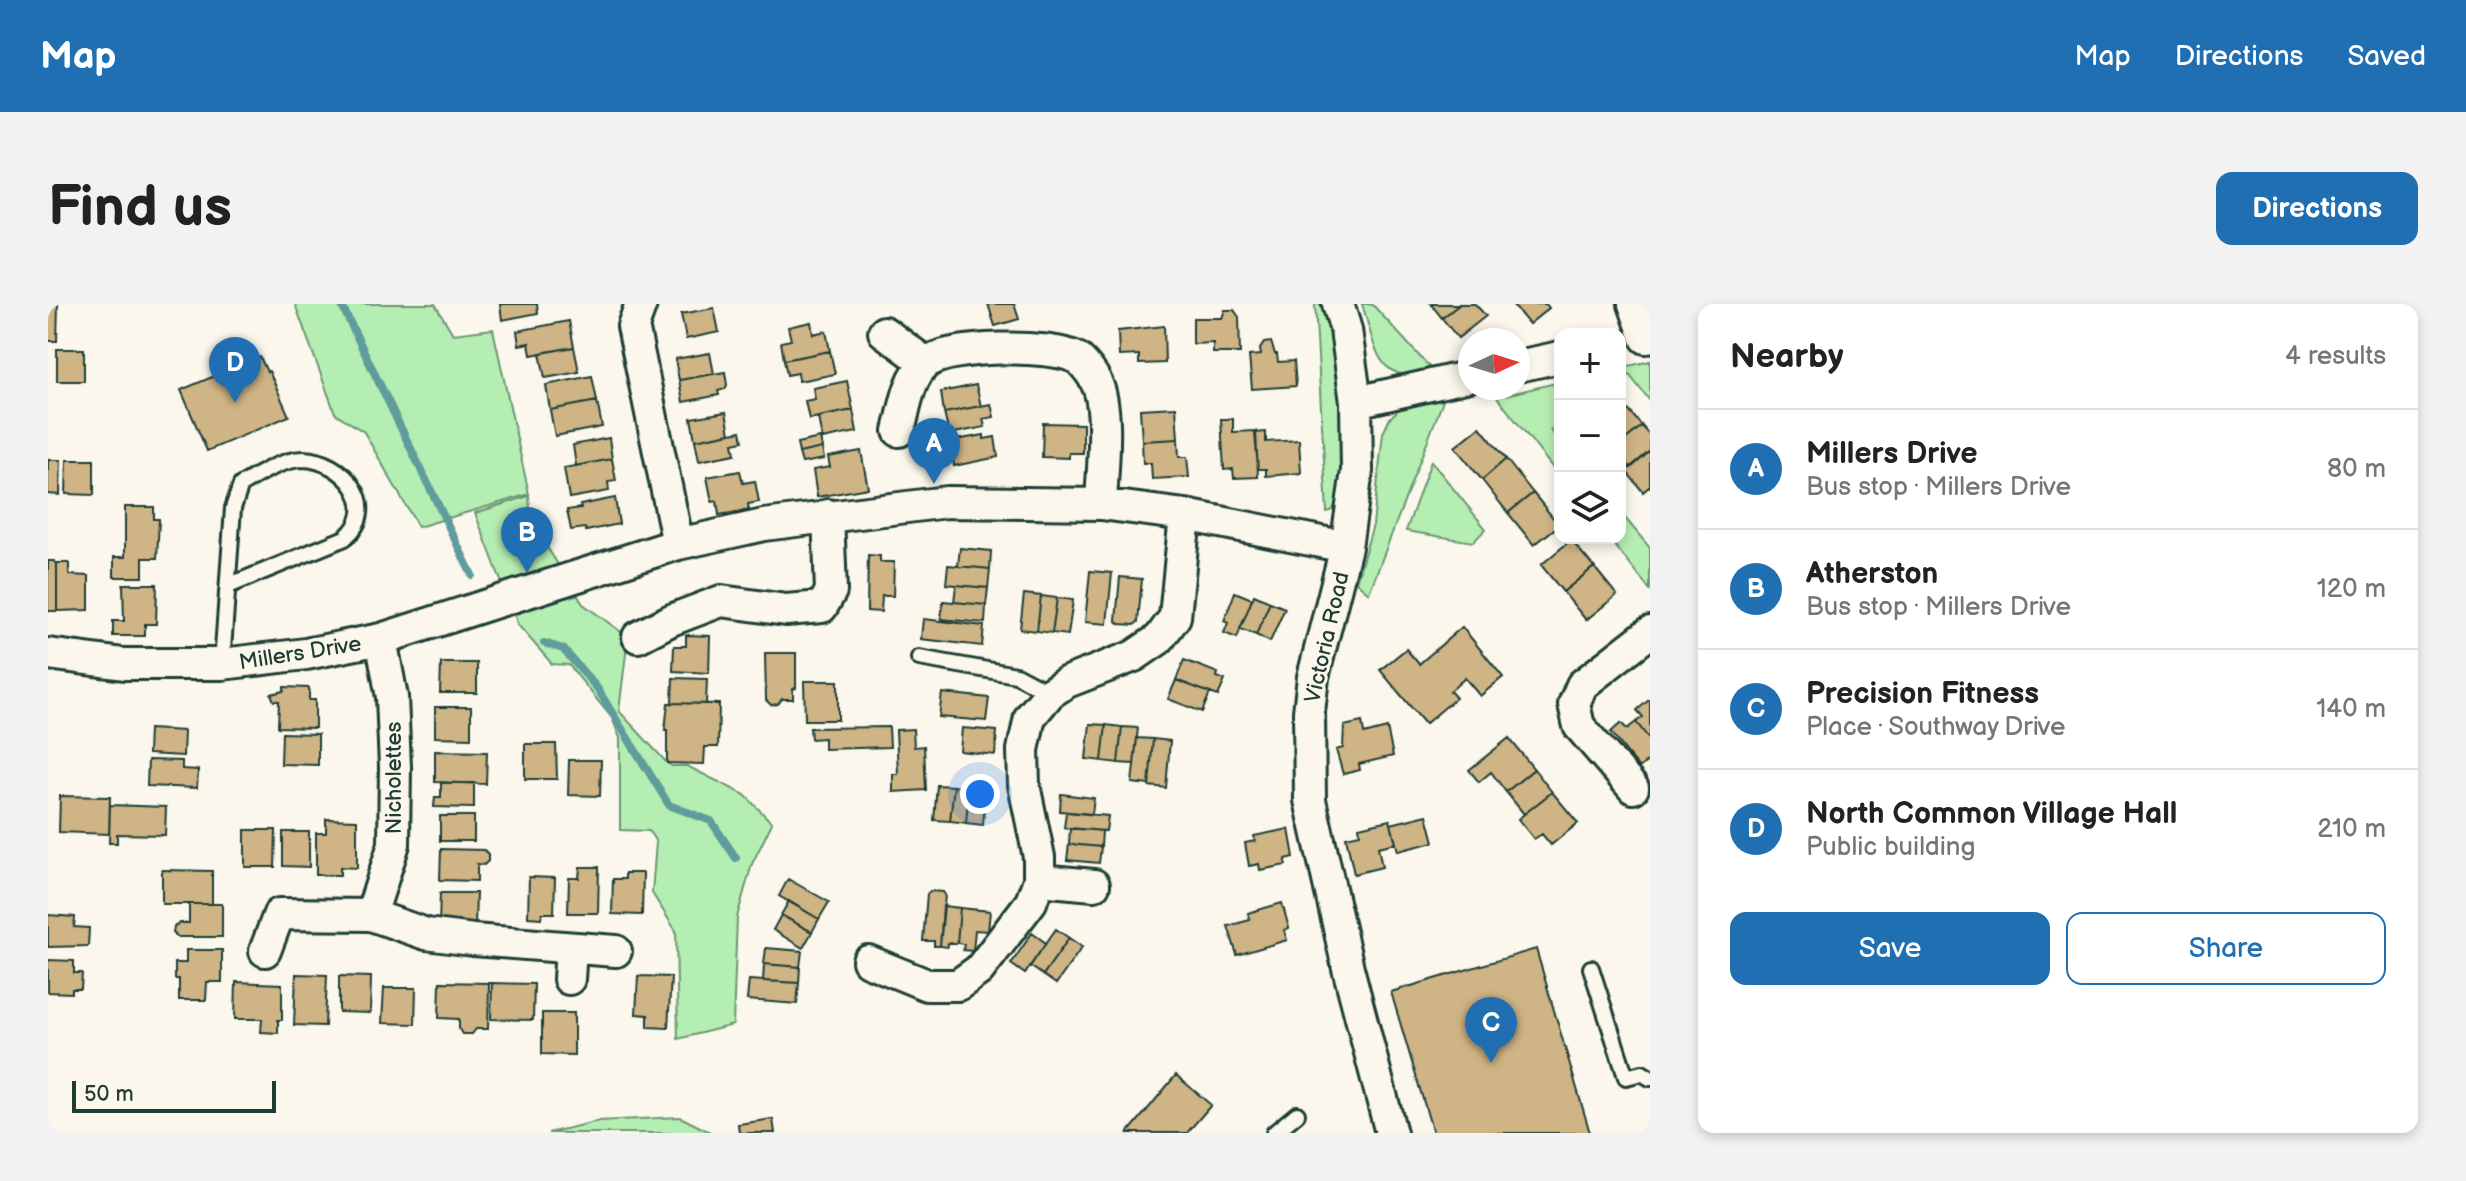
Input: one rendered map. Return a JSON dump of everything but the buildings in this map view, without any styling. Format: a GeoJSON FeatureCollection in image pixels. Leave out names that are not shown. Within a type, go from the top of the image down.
{"type":"FeatureCollection","features":[{"type":"Feature","properties":{"kind":"street"},"geometry":{"type":"LineString","coordinates":[[641,304],[633,326],[678,544]]}},
{"type":"Feature","properties":{"kind":"street","name":"Victoria Road"},"geometry":{"type":"LineString","coordinates":[[1338,304],[1346,330],[1356,402],[1357,471],[1346,547],[1313,677],[1309,712],[1310,800],[1348,968],[1391,1133]]}},
{"type":"Feature","properties":{"kind":"street"},"geometry":{"type":"LineString","coordinates":[[1634,304],[1639,339]]}},
{"type":"Feature","properties":{"kind":"street"},"geometry":{"type":"LineString","coordinates":[[884,332],[926,363]]}},
{"type":"Feature","properties":{"kind":"street"},"geometry":{"type":"LineString","coordinates":[[899,431],[912,382],[926,363],[946,355],[992,348],[1038,349],[1077,359],[1096,381],[1103,405],[1101,504]]}},
{"type":"Feature","properties":{"kind":"street"},"geometry":{"type":"LineString","coordinates":[[1530,363],[1554,358]]}},
{"type":"Feature","properties":{"kind":"street"},"geometry":{"type":"LineString","coordinates":[[1356,402],[1458,379]]}},
{"type":"Feature","properties":{"kind":"street","name":"Millers Drive"},"geometry":{"type":"LineString","coordinates":[[48,654],[124,664],[222,664],[306,654],[381,639],[678,544],[828,515],[947,502],[1101,504],[1185,515],[1346,547]]}},
{"type":"Feature","properties":{"kind":"street"},"geometry":{"type":"LineString","coordinates":[[638,637],[671,620],[721,601],[786,610],[822,607],[831,591],[828,515]]}},
{"type":"Feature","properties":{"kind":"street"},"geometry":{"type":"LineString","coordinates":[[868,961],[927,985],[958,985],[979,970],[1031,902],[1039,880],[1039,857],[1024,785],[1023,750],[1030,717],[1050,693],[1067,682],[1134,656],[1159,639],[1175,617],[1185,515]]}},
{"type":"Feature","properties":{"kind":"street"},"geometry":{"type":"LineString","coordinates":[[1633,788],[1579,726],[1574,704],[1582,685],[1650,632]]}},
{"type":"Feature","properties":{"kind":"street","name":"Nicholettes"},"geometry":{"type":"LineString","coordinates":[[371,915],[394,844],[392,697],[381,639]]}},
{"type":"Feature","properties":{"kind":"street"},"geometry":{"type":"LineString","coordinates":[[1039,880],[1094,885]]}},
{"type":"Feature","properties":{"kind":"street"},"geometry":{"type":"LineString","coordinates":[[265,951],[275,905],[371,915],[426,934],[616,951]]}},
{"type":"Feature","properties":{"kind":"street"},"geometry":{"type":"LineString","coordinates":[[371,915],[400,947]]}},
{"type":"Feature","properties":{"kind":"street"},"geometry":{"type":"LineString","coordinates":[[569,979],[571,948]]}},
{"type":"Feature","properties":{"kind":"lane"},"geometry":{"type":"LineString","coordinates":[[222,664],[233,508],[241,485],[292,461],[305,459],[348,478],[359,498],[357,528],[345,538],[228,586]]}},
{"type":"Feature","properties":{"kind":"lane"},"geometry":{"type":"LineString","coordinates":[[919,658],[1016,675],[1050,693]]}},
{"type":"Feature","properties":{"kind":"lane"},"geometry":{"type":"LineString","coordinates":[[1591,968],[1626,1077],[1642,1073],[1650,1078]]}},
{"type":"Feature","properties":{"kind":"lane"},"geometry":{"type":"LineString","coordinates":[[1274,1133],[1297,1114]]}},
{"type":"Feature","properties":{"kind":"green space"},"geometry":{"type":"Polygon","coordinates":[[[295,304],[435,304],[453,334],[493,329],[529,494],[418,527],[364,432],[335,413],[295,304]]]}},
{"type":"Feature","properties":{"kind":"green space"},"geometry":{"type":"Polygon","coordinates":[[[1315,304],[1327,304],[1344,416],[1344,466],[1340,489],[1333,510],[1327,512],[1315,304]]]}},
{"type":"Feature","properties":{"kind":"green space"},"geometry":{"type":"Polygon","coordinates":[[[1362,304],[1372,304],[1433,371],[1414,375],[1389,369],[1376,349],[1362,304]]]}},
{"type":"Feature","properties":{"kind":"green space"},"geometry":{"type":"Polygon","coordinates":[[[1650,361],[1650,401],[1626,373],[1626,367],[1650,361]]]}},
{"type":"Feature","properties":{"kind":"green space"},"geometry":{"type":"Polygon","coordinates":[[[1554,383],[1554,427],[1550,430],[1554,434],[1554,469],[1499,400],[1530,400],[1530,389],[1554,383]]]}},
{"type":"Feature","properties":{"kind":"green space"},"geometry":{"type":"Polygon","coordinates":[[[1446,393],[1369,593],[1356,582],[1373,525],[1383,433],[1390,418],[1401,407],[1446,393]]]}},
{"type":"Feature","properties":{"kind":"green space"},"geometry":{"type":"Polygon","coordinates":[[[1431,461],[1486,529],[1473,542],[1406,531],[1431,461]]]}},
{"type":"Feature","properties":{"kind":"green space"},"geometry":{"type":"Polygon","coordinates":[[[529,496],[531,522],[583,604],[628,637],[619,711],[667,763],[687,766],[745,795],[772,823],[752,864],[737,917],[733,1025],[678,1039],[676,931],[652,893],[656,842],[649,831],[620,830],[620,738],[612,718],[569,665],[552,664],[518,625],[475,513],[529,496]]]}},
{"type":"Feature","properties":{"kind":"green space"},"geometry":{"type":"Polygon","coordinates":[[[1626,519],[1650,548],[1650,590],[1614,544],[1626,544],[1626,519]]]}},
{"type":"Feature","properties":{"kind":"green space"},"geometry":{"type":"Polygon","coordinates":[[[680,1117],[712,1133],[548,1133],[599,1121],[680,1117]]]}},
{"type":"Feature","properties":{"kind":"waterway"},"geometry":{"type":"LineString","coordinates":[[341,304],[472,575]]}},
{"type":"Feature","properties":{"kind":"waterway"},"geometry":{"type":"LineString","coordinates":[[544,643],[563,649],[597,688],[669,805],[711,821],[736,858]]}},
{"type":"Feature","properties":{"kind":"place","name":"North Common Village Hall"},"geometry":{"type":"Point","coordinates":[235,403]}},
{"type":"Feature","properties":{"kind":"place","name":"Millers Drive"},"geometry":{"type":"Point","coordinates":[934,484]}},
{"type":"Feature","properties":{"kind":"place","name":"Atherston"},"geometry":{"type":"Point","coordinates":[527,573]}},
{"type":"Feature","properties":{"kind":"place","name":"Precision Fitness"},"geometry":{"type":"Point","coordinates":[1491,1063]}}]}
